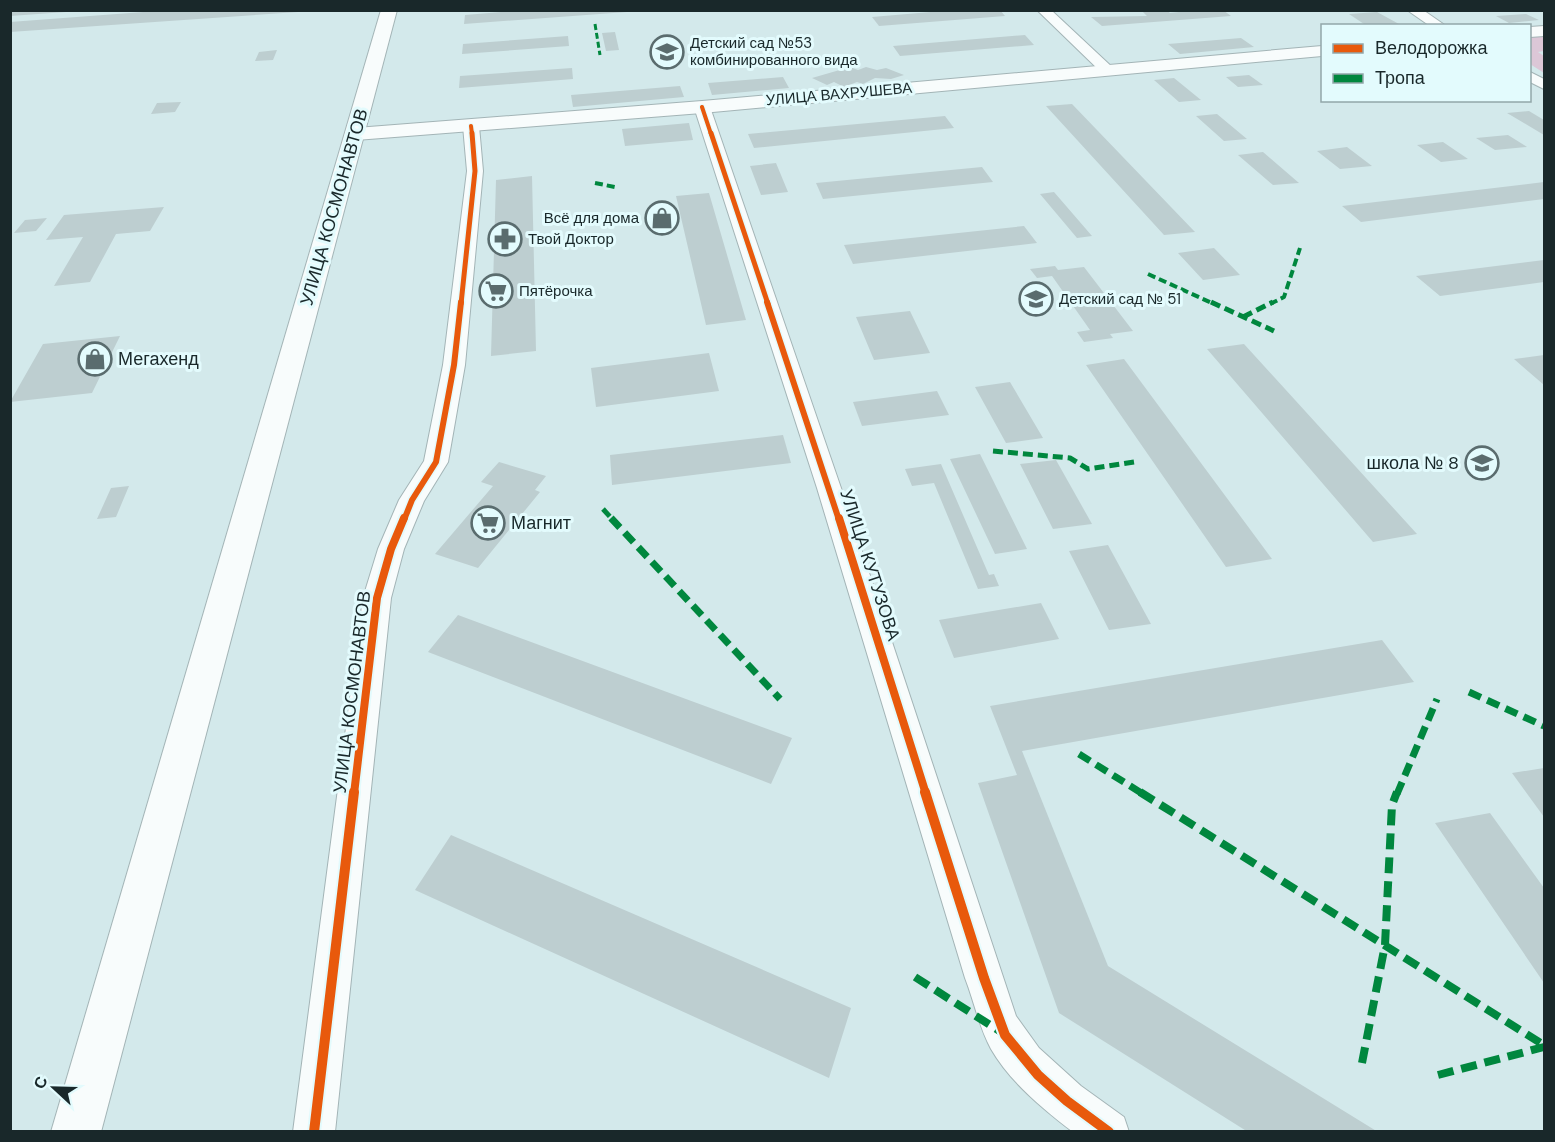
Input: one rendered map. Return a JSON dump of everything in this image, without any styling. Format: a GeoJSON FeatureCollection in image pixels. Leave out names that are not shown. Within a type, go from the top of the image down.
{"type":"FeatureCollection","features":[{"type":"Feature","properties":{"kind":"main road","name":"УЛИЦА КОСМОНАВТОВ"},"geometry":{"type":"LineString","coordinates":[[76,1131],[317,261],[356,134],[389,10]]}},
{"type":"Feature","properties":{"kind":"main road","name":"УЛИЦА ВАХРУШЕВА"},"geometry":{"type":"LineString","coordinates":[[356,134],[471,126],[1321,51]]}},
{"type":"Feature","properties":{"kind":"street"},"geometry":{"type":"LineString","coordinates":[[1043,10],[1107,70]]}},
{"type":"Feature","properties":{"kind":"street"},"geometry":{"type":"LineString","coordinates":[[1413,10],[1437,24]]}},
{"type":"Feature","properties":{"kind":"street"},"geometry":{"type":"LineString","coordinates":[[1531,77],[1545,85]]}},
{"type":"Feature","properties":{"kind":"street","name":"УЛИЦА КУТУЗОВА"},"geometry":{"type":"LineString","coordinates":[[702,106],[840,521],[984,978],[1005,1035],[1046,1082],[1078,1110],[1109,1131]]}},
{"type":"Feature","properties":{"kind":"street","name":"УЛИЦА КОСМОНАВТОВ"},"geometry":{"type":"LineString","coordinates":[[314,1131],[377,598],[391,549],[412,500],[436,462],[454,365],[476,171],[471,126]]}},
{"type":"Feature","properties":{"kind":"shaded area"},"geometry":{"type":"Polygon","coordinates":[[[1544,36],[1544,51],[1538,52],[1544,56],[1544,73],[1531,65],[1531,37],[1544,36]]]}},
{"type":"Feature","properties":{"kind":"building"},"geometry":{"type":"Polygon","coordinates":[[[66,10],[66,12],[10,16],[10,11],[66,10]]]}},
{"type":"Feature","properties":{"kind":"building"},"geometry":{"type":"Polygon","coordinates":[[[170,10],[298,12],[10,32],[10,22],[170,10]]]}},
{"type":"Feature","properties":{"kind":"building"},"geometry":{"type":"Polygon","coordinates":[[[527,10],[627,10],[627,12],[464,24],[465,15],[527,10]]]}},
{"type":"Feature","properties":{"kind":"building"},"geometry":{"type":"Polygon","coordinates":[[[954,10],[1000,10],[1005,16],[879,26],[872,17],[954,10]]]}},
{"type":"Feature","properties":{"kind":"building"},"geometry":{"type":"Polygon","coordinates":[[[1141,10],[1167,10],[1170,13],[1179,12],[1177,10],[1223,10],[1231,16],[1102,26],[1091,17],[1147,16],[1141,10]]]}},
{"type":"Feature","properties":{"kind":"building"},"geometry":{"type":"Polygon","coordinates":[[[1377,12],[1399,24],[1364,24],[1349,14],[1377,12]]]}},
{"type":"Feature","properties":{"kind":"building"},"geometry":{"type":"Polygon","coordinates":[[[1526,14],[1539,20],[1509,23],[1496,16],[1526,14]]]}},
{"type":"Feature","properties":{"kind":"building"},"geometry":{"type":"Polygon","coordinates":[[[615,32],[619,50],[606,51],[602,33],[615,32]]]}},
{"type":"Feature","properties":{"kind":"building"},"geometry":{"type":"Polygon","coordinates":[[[1025,35],[1034,45],[900,56],[893,46],[1025,35]]]}},
{"type":"Feature","properties":{"kind":"building"},"geometry":{"type":"Polygon","coordinates":[[[568,36],[569,46],[462,54],[463,44],[568,36]]]}},
{"type":"Feature","properties":{"kind":"building"},"geometry":{"type":"Polygon","coordinates":[[[1241,38],[1254,47],[1180,54],[1168,44],[1241,38]]]}},
{"type":"Feature","properties":{"kind":"building"},"geometry":{"type":"Polygon","coordinates":[[[277,50],[273,60],[255,61],[259,52],[277,50]]]}},
{"type":"Feature","properties":{"kind":"building"},"geometry":{"type":"Polygon","coordinates":[[[850,67],[858,70],[866,67],[877,70],[886,68],[904,75],[891,79],[875,78],[863,84],[857,82],[844,87],[834,82],[827,85],[812,78],[850,67]]]}},
{"type":"Feature","properties":{"kind":"building"},"geometry":{"type":"Polygon","coordinates":[[[572,68],[573,79],[459,88],[460,76],[572,68]]]}},
{"type":"Feature","properties":{"kind":"building"},"geometry":{"type":"Polygon","coordinates":[[[1249,75],[1263,85],[1238,87],[1226,77],[1249,75]]]}},
{"type":"Feature","properties":{"kind":"building"},"geometry":{"type":"Polygon","coordinates":[[[783,77],[789,88],[712,95],[708,83],[783,77]]]}},
{"type":"Feature","properties":{"kind":"building"},"geometry":{"type":"Polygon","coordinates":[[[1174,78],[1201,100],[1179,102],[1154,80],[1174,78]]]}},
{"type":"Feature","properties":{"kind":"building"},"geometry":{"type":"Polygon","coordinates":[[[680,86],[684,97],[573,107],[571,95],[680,86]]]}},
{"type":"Feature","properties":{"kind":"building"},"geometry":{"type":"Polygon","coordinates":[[[181,102],[175,112],[151,114],[157,103],[181,102]]]}},
{"type":"Feature","properties":{"kind":"building"},"geometry":{"type":"Polygon","coordinates":[[[1072,104],[1195,232],[1164,235],[1046,106],[1072,104]]]}},
{"type":"Feature","properties":{"kind":"building"},"geometry":{"type":"Polygon","coordinates":[[[1529,111],[1544,120],[1544,135],[1507,113],[1529,111]]]}},
{"type":"Feature","properties":{"kind":"building"},"geometry":{"type":"Polygon","coordinates":[[[1217,114],[1247,139],[1224,141],[1196,116],[1217,114]]]}},
{"type":"Feature","properties":{"kind":"building"},"geometry":{"type":"Polygon","coordinates":[[[945,116],[954,128],[754,148],[748,134],[945,116]]]}},
{"type":"Feature","properties":{"kind":"building"},"geometry":{"type":"Polygon","coordinates":[[[689,123],[693,140],[625,146],[622,129],[689,123]]]}},
{"type":"Feature","properties":{"kind":"building"},"geometry":{"type":"Polygon","coordinates":[[[1508,135],[1527,147],[1495,150],[1476,138],[1508,135]]]}},
{"type":"Feature","properties":{"kind":"building"},"geometry":{"type":"Polygon","coordinates":[[[1443,142],[1468,159],[1441,162],[1417,145],[1443,142]]]}},
{"type":"Feature","properties":{"kind":"building"},"geometry":{"type":"Polygon","coordinates":[[[1347,147],[1372,166],[1340,169],[1317,151],[1347,147]]]}},
{"type":"Feature","properties":{"kind":"building"},"geometry":{"type":"Polygon","coordinates":[[[1263,152],[1299,183],[1273,185],[1238,155],[1263,152]]]}},
{"type":"Feature","properties":{"kind":"building"},"geometry":{"type":"Polygon","coordinates":[[[776,163],[788,192],[761,195],[750,166],[776,163]]]}},
{"type":"Feature","properties":{"kind":"building"},"geometry":{"type":"Polygon","coordinates":[[[982,167],[993,182],[823,199],[816,183],[982,167]]]}},
{"type":"Feature","properties":{"kind":"building"},"geometry":{"type":"Polygon","coordinates":[[[532,176],[536,351],[491,356],[496,180],[532,176]]]}},
{"type":"Feature","properties":{"kind":"building"},"geometry":{"type":"Polygon","coordinates":[[[1544,182],[1544,199],[1361,222],[1342,206],[1544,182]]]}},
{"type":"Feature","properties":{"kind":"building"},"geometry":{"type":"Polygon","coordinates":[[[1054,192],[1092,236],[1077,238],[1040,194],[1054,192]]]}},
{"type":"Feature","properties":{"kind":"building"},"geometry":{"type":"Polygon","coordinates":[[[709,193],[746,320],[706,325],[676,196],[709,193]]]}},
{"type":"Feature","properties":{"kind":"building"},"geometry":{"type":"Polygon","coordinates":[[[164,207],[150,231],[116,234],[90,282],[54,286],[83,237],[46,240],[64,215],[164,207]]]}},
{"type":"Feature","properties":{"kind":"building"},"geometry":{"type":"Polygon","coordinates":[[[47,218],[36,231],[14,233],[25,220],[47,218]]]}},
{"type":"Feature","properties":{"kind":"building"},"geometry":{"type":"Polygon","coordinates":[[[1024,226],[1037,243],[853,264],[844,245],[1024,226]]]}},
{"type":"Feature","properties":{"kind":"building"},"geometry":{"type":"Polygon","coordinates":[[[1214,248],[1240,275],[1203,280],[1178,253],[1214,248]]]}},
{"type":"Feature","properties":{"kind":"building"},"geometry":{"type":"Polygon","coordinates":[[[1544,260],[1544,282],[1440,296],[1416,276],[1544,260]]]}},
{"type":"Feature","properties":{"kind":"building"},"geometry":{"type":"Polygon","coordinates":[[[1055,266],[1058,270],[1084,267],[1133,331],[1110,334],[1113,338],[1084,342],[1077,332],[1090,330],[1052,276],[1037,278],[1030,269],[1055,266]]]}},
{"type":"Feature","properties":{"kind":"building"},"geometry":{"type":"Polygon","coordinates":[[[910,311],[930,353],[874,360],[856,317],[910,311]]]}},
{"type":"Feature","properties":{"kind":"building"},"geometry":{"type":"Polygon","coordinates":[[[120,336],[92,393],[10,402],[43,344],[120,336]]]}},
{"type":"Feature","properties":{"kind":"building"},"geometry":{"type":"Polygon","coordinates":[[[1244,344],[1417,534],[1373,542],[1207,349],[1244,344]]]}},
{"type":"Feature","properties":{"kind":"building"},"geometry":{"type":"Polygon","coordinates":[[[709,353],[719,391],[596,407],[591,368],[709,353]]]}},
{"type":"Feature","properties":{"kind":"building"},"geometry":{"type":"Polygon","coordinates":[[[1544,355],[1544,385],[1514,359],[1544,355]]]}},
{"type":"Feature","properties":{"kind":"building"},"geometry":{"type":"Polygon","coordinates":[[[1124,359],[1272,559],[1226,567],[1086,365],[1124,359]]]}},
{"type":"Feature","properties":{"kind":"building"},"geometry":{"type":"Polygon","coordinates":[[[1010,382],[1043,438],[1006,443],[975,387],[1010,382]]]}},
{"type":"Feature","properties":{"kind":"building"},"geometry":{"type":"Polygon","coordinates":[[[937,391],[949,415],[862,426],[853,402],[937,391]]]}},
{"type":"Feature","properties":{"kind":"building"},"geometry":{"type":"Polygon","coordinates":[[[783,435],[791,463],[612,485],[610,455],[783,435]]]}},
{"type":"Feature","properties":{"kind":"building"},"geometry":{"type":"Polygon","coordinates":[[[980,454],[1027,549],[995,554],[950,459],[980,454]]]}},
{"type":"Feature","properties":{"kind":"building"},"geometry":{"type":"Polygon","coordinates":[[[1056,460],[1092,524],[1053,529],[1020,464],[1056,460]]]}},
{"type":"Feature","properties":{"kind":"building","name":"Магнит"},"geometry":{"type":"Polygon","coordinates":[[[499,462],[546,476],[535,490],[540,492],[478,568],[435,554],[493,486],[481,482],[499,462]]]}},
{"type":"Feature","properties":{"kind":"building"},"geometry":{"type":"Polygon","coordinates":[[[941,464],[989,575],[994,574],[999,586],[978,589],[934,483],[912,486],[905,469],[941,464]]]}},
{"type":"Feature","properties":{"kind":"building"},"geometry":{"type":"Polygon","coordinates":[[[129,486],[116,517],[97,519],[111,488],[129,486]]]}},
{"type":"Feature","properties":{"kind":"building"},"geometry":{"type":"Polygon","coordinates":[[[1108,545],[1151,624],[1109,630],[1069,551],[1108,545]]]}},
{"type":"Feature","properties":{"kind":"building"},"geometry":{"type":"Polygon","coordinates":[[[1041,603],[1059,639],[954,658],[939,620],[1041,603]]]}},
{"type":"Feature","properties":{"kind":"building"},"geometry":{"type":"Polygon","coordinates":[[[458,615],[792,738],[771,784],[428,652],[458,615]]]}},
{"type":"Feature","properties":{"kind":"building"},"geometry":{"type":"Polygon","coordinates":[[[1382,640],[1414,682],[1022,751],[1108,966],[1378,1132],[1248,1132],[1059,1013],[978,783],[1017,775],[990,706],[1382,640]]]}},
{"type":"Feature","properties":{"kind":"building"},"geometry":{"type":"Polygon","coordinates":[[[1544,768],[1544,817],[1512,773],[1544,768]]]}},
{"type":"Feature","properties":{"kind":"building"},"geometry":{"type":"Polygon","coordinates":[[[1490,813],[1544,888],[1544,983],[1435,823],[1490,813]]]}},
{"type":"Feature","properties":{"kind":"building"},"geometry":{"type":"Polygon","coordinates":[[[451,835],[851,1008],[829,1078],[415,890],[451,835]]]}},
{"type":"Feature","properties":{"kind":"marked path"},"geometry":{"type":"LineString","coordinates":[[595,24],[600,55]]}},
{"type":"Feature","properties":{"kind":"marked path"},"geometry":{"type":"LineString","coordinates":[[595,183],[615,187]]}},
{"type":"Feature","properties":{"kind":"marked path"},"geometry":{"type":"LineString","coordinates":[[1243,317],[1284,297],[1300,248]]}},
{"type":"Feature","properties":{"kind":"marked path"},"geometry":{"type":"LineString","coordinates":[[1148,274],[1274,331]]}},
{"type":"Feature","properties":{"kind":"marked path"},"geometry":{"type":"LineString","coordinates":[[993,451],[1070,458],[1088,469],[1134,462]]}},
{"type":"Feature","properties":{"kind":"marked path"},"geometry":{"type":"LineString","coordinates":[[603,509],[780,699]]}},
{"type":"Feature","properties":{"kind":"marked path"},"geometry":{"type":"LineString","coordinates":[[1469,692],[1544,726]]}},
{"type":"Feature","properties":{"kind":"marked path"},"geometry":{"type":"LineString","coordinates":[[1362,1063],[1385,945],[1392,805],[1437,699]]}},
{"type":"Feature","properties":{"kind":"marked path"},"geometry":{"type":"LineString","coordinates":[[1079,754],[1544,1045]]}},
{"type":"Feature","properties":{"kind":"marked path"},"geometry":{"type":"LineString","coordinates":[[915,977],[1001,1032]]}},
{"type":"Feature","properties":{"kind":"marked path"},"geometry":{"type":"LineString","coordinates":[[1438,1075],[1544,1047]]}},
{"type":"Feature","properties":{"kind":"cycle path"},"geometry":{"type":"LineString","coordinates":[[702,107],[829,488],[999,1021],[1005,1035],[1025,1062],[1067,1101],[1109,1132]]}},
{"type":"Feature","properties":{"kind":"cycle path"},"geometry":{"type":"LineString","coordinates":[[314,1132],[377,598],[391,549],[412,500],[436,462],[454,365],[475,171],[471,126]]}},
{"type":"Feature","properties":{"kind":"place","name":"Детский сад №53 комбинированного вида"},"geometry":{"type":"Point","coordinates":[667,52]}},
{"type":"Feature","properties":{"kind":"place","name":"Всё для дома"},"geometry":{"type":"Point","coordinates":[662,218]}},
{"type":"Feature","properties":{"kind":"place","name":"Твой Доктор"},"geometry":{"type":"Point","coordinates":[505,239]}},
{"type":"Feature","properties":{"kind":"place","name":"Пятёрочка"},"geometry":{"type":"Point","coordinates":[496,291]}},
{"type":"Feature","properties":{"kind":"place","name":"Детский сад № 51"},"geometry":{"type":"Point","coordinates":[1036,299]}},
{"type":"Feature","properties":{"kind":"place","name":"Мегахенд"},"geometry":{"type":"Point","coordinates":[95,359]}},
{"type":"Feature","properties":{"kind":"place","name":"школа № 8"},"geometry":{"type":"Point","coordinates":[1482,463]}},
{"type":"Feature","properties":{"kind":"place","name":"Магнит"},"geometry":{"type":"Point","coordinates":[488,523]}}]}
